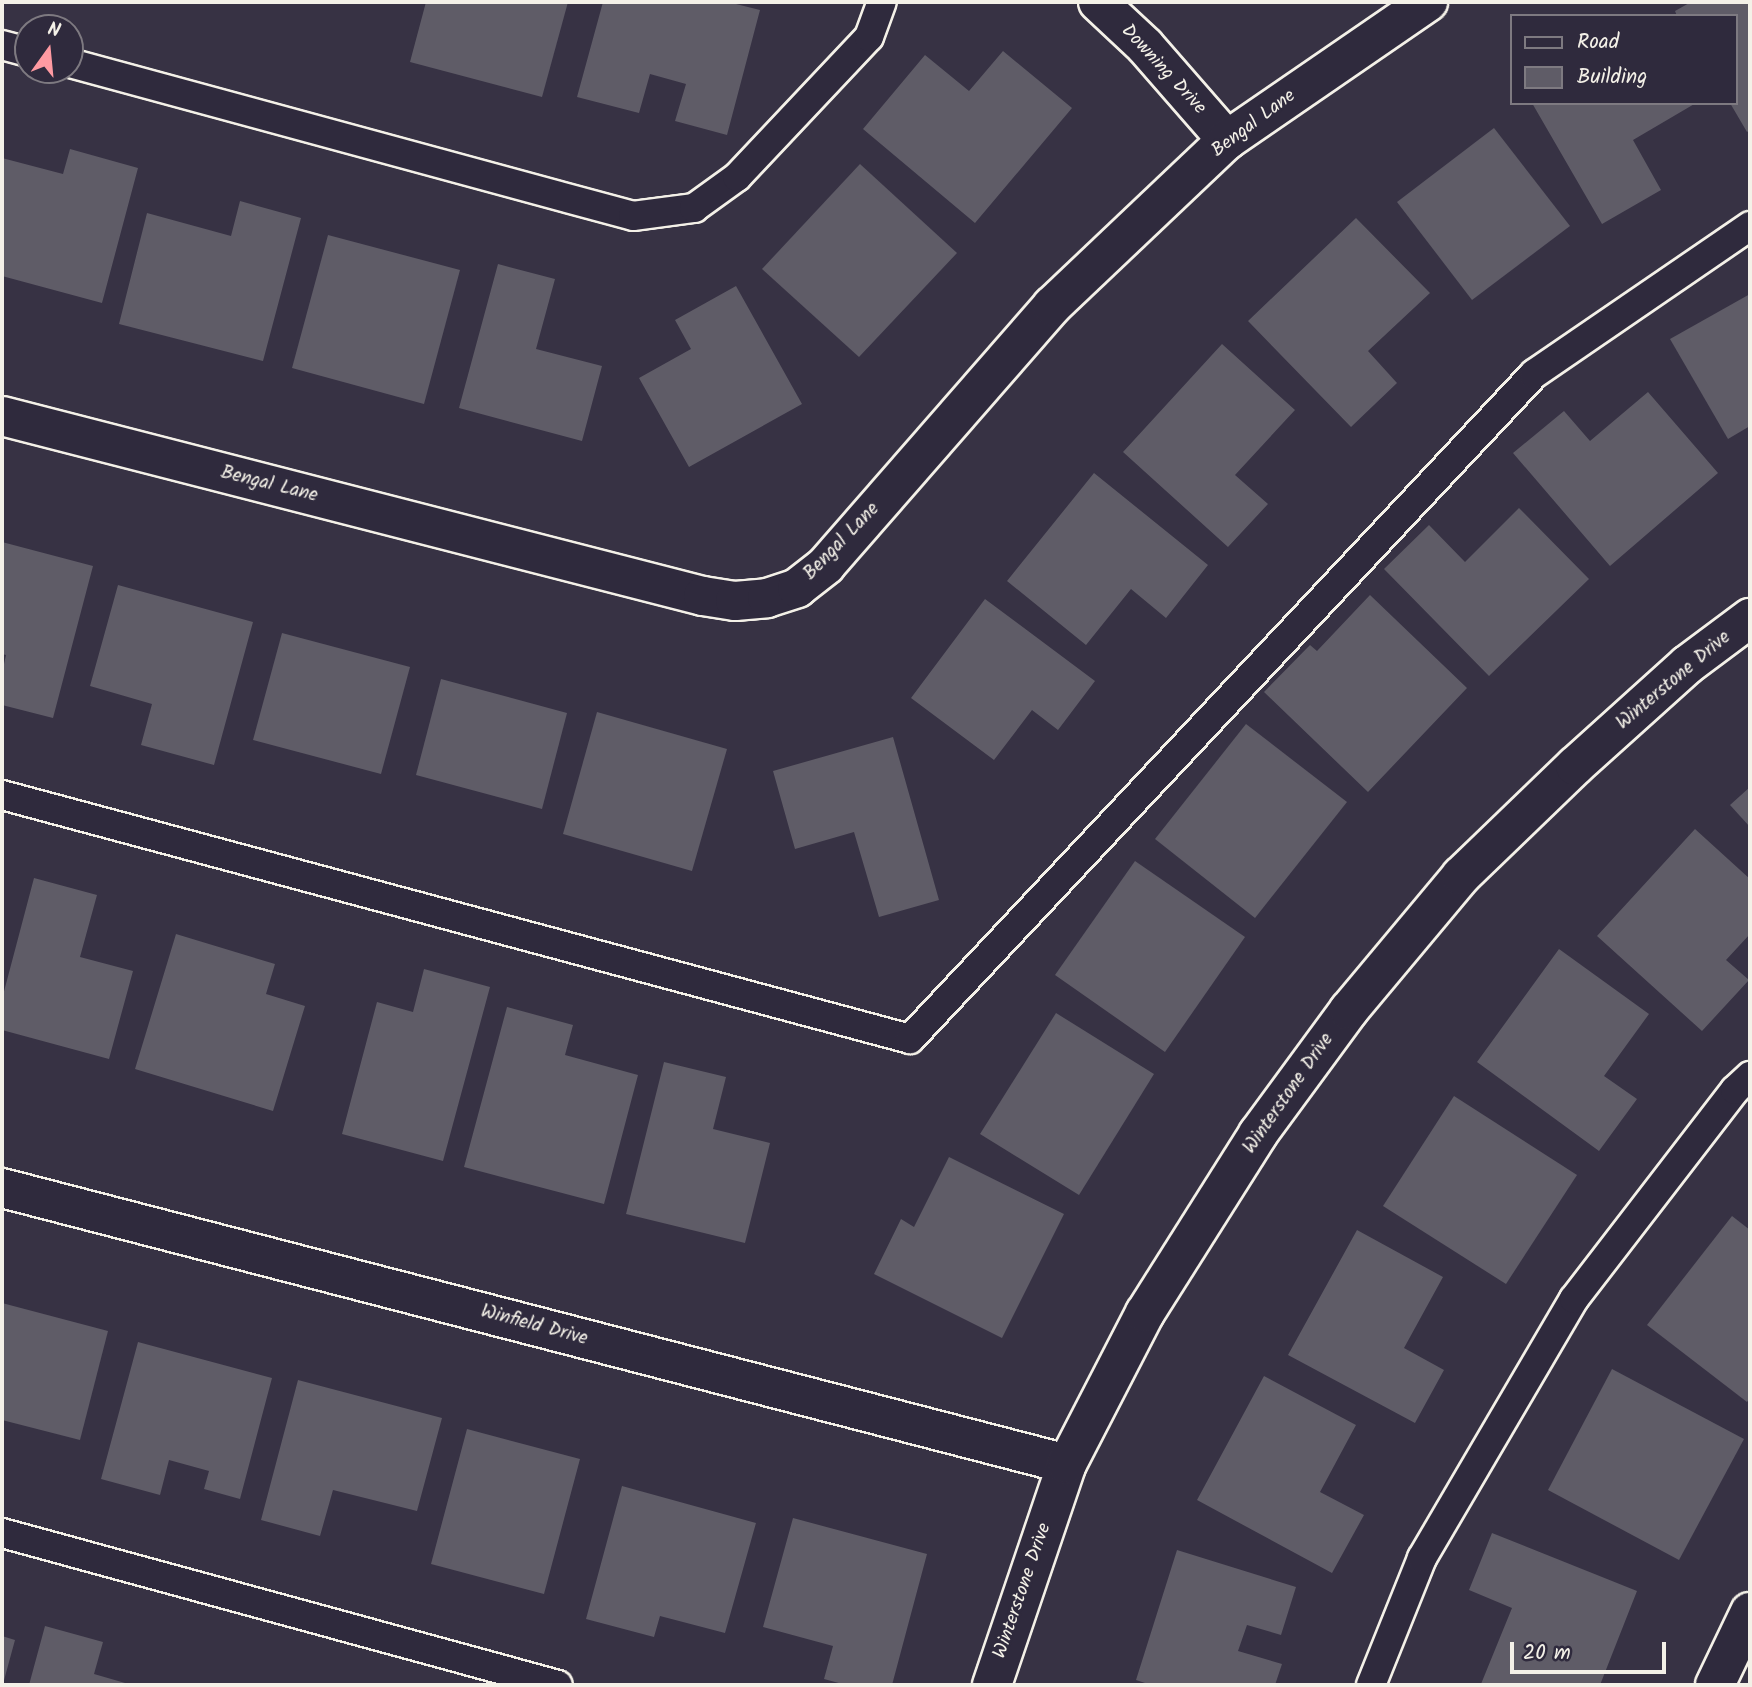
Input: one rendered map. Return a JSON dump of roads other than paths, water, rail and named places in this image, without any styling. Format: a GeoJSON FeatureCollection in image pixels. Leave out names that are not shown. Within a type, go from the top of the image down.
{"type":"FeatureCollection","features":[{"type":"Feature","properties":{"kind":"street","name":"Downing Drive"},"geometry":{"type":"LineString","coordinates":[[1098,2],[1145,46],[1227,140]]}},
{"type":"Feature","properties":{"kind":"street","name":"Bengal Lane"},"geometry":{"type":"LineString","coordinates":[[2,416],[703,596],[735,601],[767,598],[797,588],[826,565],[1052,306],[1227,140],[1428,2]]}},
{"type":"Feature","properties":{"kind":"street","name":"Winterstone Drive"},"geometry":{"type":"LineString","coordinates":[[992,1685],[1067,1464],[1145,1313],[1258,1135],[1349,1010],[1480,858],[1686,665],[1750,618]]}},
{"type":"Feature","properties":{"kind":"street","name":"Winfield Drive"},"geometry":{"type":"LineString","coordinates":[[2,1188],[1067,1464]]}},
{"type":"Feature","properties":{"kind":"street"},"geometry":{"type":"LineString","coordinates":[[1715,1685],[1750,1612]]}},
{"type":"Feature","properties":{"kind":"lane"},"geometry":{"type":"LineString","coordinates":[[84,68],[633,216],[694,208],[737,177],[869,37],[882,2]]}},
{"type":"Feature","properties":{"kind":"lane"},"geometry":{"type":"LineString","coordinates":[[2,795],[910,1039],[1534,374],[1750,226]]}},
{"type":"Feature","properties":{"kind":"lane"},"geometry":{"type":"LineString","coordinates":[[1371,1685],[1422,1558],[1574,1300],[1735,1090],[1750,1076]]}},
{"type":"Feature","properties":{"kind":"lane"},"geometry":{"type":"LineString","coordinates":[[2,1533],[558,1685]]}}]}
